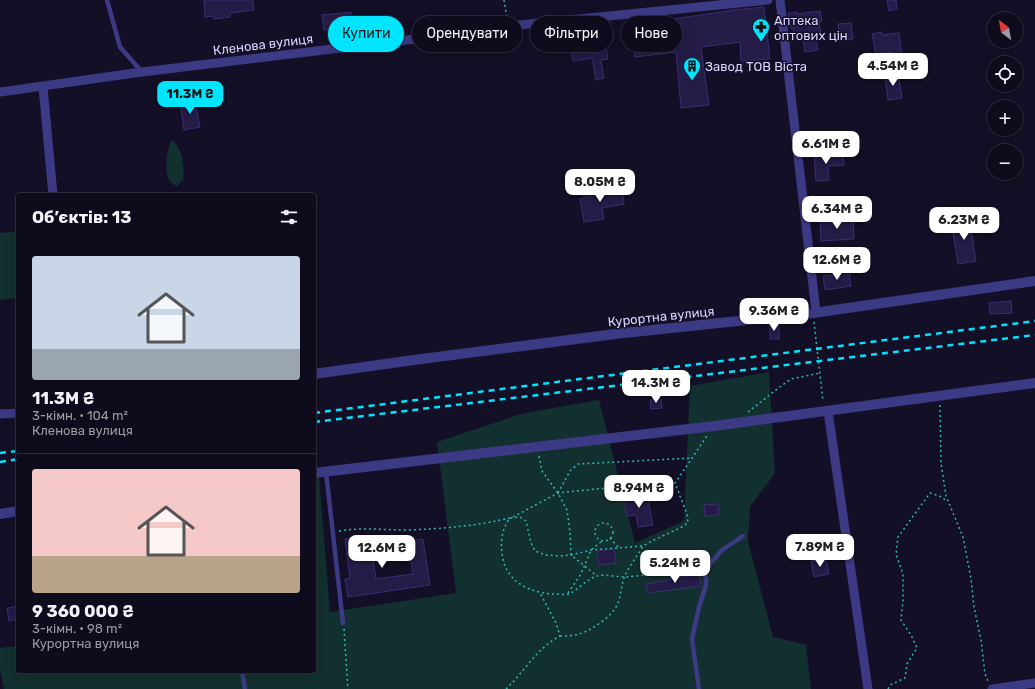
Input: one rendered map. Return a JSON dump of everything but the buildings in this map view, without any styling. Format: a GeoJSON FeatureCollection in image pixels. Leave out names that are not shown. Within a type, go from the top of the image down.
{"type":"FeatureCollection","features":[{"type":"Feature","properties":{"kind":"street","name":"Кленова вулиця"},"geometry":{"type":"LineString","coordinates":[[522,25],[768,0]]}},
{"type":"Feature","properties":{"kind":"street"},"geometry":{"type":"LineString","coordinates":[[780,0],[814,313]]}},
{"type":"Feature","properties":{"kind":"street","name":"Кленова вулиця"},"geometry":{"type":"LineString","coordinates":[[0,92],[142,72],[412,39]]}},
{"type":"Feature","properties":{"kind":"street"},"geometry":{"type":"LineString","coordinates":[[43,87],[53,193]]}},
{"type":"Feature","properties":{"kind":"street","name":"Курортна вулиця"},"geometry":{"type":"LineString","coordinates":[[316,374],[600,336],[814,313],[1035,281]]}},
{"type":"Feature","properties":{"kind":"street"},"geometry":{"type":"LineString","coordinates":[[316,473],[714,426],[1035,383]]}},
{"type":"Feature","properties":{"kind":"street"},"geometry":{"type":"LineString","coordinates":[[826,411],[868,689]]}},
{"type":"Feature","properties":{"kind":"street"},"geometry":{"type":"LineString","coordinates":[[0,414],[16,413]]}},
{"type":"Feature","properties":{"kind":"street"},"geometry":{"type":"LineString","coordinates":[[0,514],[16,511]]}},
{"type":"Feature","properties":{"kind":"street"},"geometry":{"type":"LineString","coordinates":[[990,685],[1035,683]]}},
{"type":"Feature","properties":{"kind":"lane"},"geometry":{"type":"LineString","coordinates":[[106,0],[120,47],[142,72]]}},
{"type":"Feature","properties":{"kind":"lane"},"geometry":{"type":"LineString","coordinates":[[326,472],[343,624]]}},
{"type":"Feature","properties":{"kind":"lane"},"geometry":{"type":"LineString","coordinates":[[699,689],[692,639],[699,607],[706,585],[706,578],[703,572],[722,550],[743,536]]}},
{"type":"Feature","properties":{"kind":"lane"},"geometry":{"type":"LineString","coordinates":[[242,673],[245,689]]}},
{"type":"Feature","properties":{"kind":"path"},"geometry":{"type":"LineString","coordinates":[[504,0],[507,16]]}},
{"type":"Feature","properties":{"kind":"path"},"geometry":{"type":"LineString","coordinates":[[814,313],[820,373],[826,411]]}},
{"type":"Feature","properties":{"kind":"path"},"geometry":{"type":"LineString","coordinates":[[737,423],[750,409],[781,386],[791,380],[820,373]]}},
{"type":"Feature","properties":{"kind":"path"},"geometry":{"type":"LineString","coordinates":[[940,396],[941,463],[946,496],[963,536],[971,579],[974,607],[981,640],[985,674],[990,685]]}},
{"type":"Feature","properties":{"kind":"path"},"geometry":{"type":"LineString","coordinates":[[676,483],[714,426]]}},
{"type":"Feature","properties":{"kind":"path"},"geometry":{"type":"LineString","coordinates":[[538,447],[542,471],[558,493],[567,510],[571,555],[597,576]]}},
{"type":"Feature","properties":{"kind":"path"},"geometry":{"type":"LineString","coordinates":[[558,493],[570,471],[578,464],[693,458]]}},
{"type":"Feature","properties":{"kind":"path"},"geometry":{"type":"LineString","coordinates":[[676,483],[558,493],[510,518],[504,527],[502,535],[502,555],[504,566],[509,575],[528,589],[540,593],[567,594],[597,576],[625,577],[687,570],[703,572]]}},
{"type":"Feature","properties":{"kind":"path"},"geometry":{"type":"LineString","coordinates":[[333,532],[361,528],[406,530],[459,527],[520,517],[526,521],[531,545],[538,553],[546,555],[571,555],[592,550],[643,546],[684,526],[688,522],[687,514],[676,483]]}},
{"type":"Feature","properties":{"kind":"path"},"geometry":{"type":"LineString","coordinates":[[888,689],[890,685],[905,678],[908,664],[917,648],[911,635],[901,620],[903,574],[896,554],[898,537],[930,493],[942,497],[949,503]]}},
{"type":"Feature","properties":{"kind":"path"},"geometry":{"type":"LineString","coordinates":[[567,594],[577,581],[592,550],[602,541],[610,538],[612,532],[611,527],[602,523],[597,526],[595,533],[597,538],[602,541]]}},
{"type":"Feature","properties":{"kind":"path"},"geometry":{"type":"LineString","coordinates":[[610,538],[618,547]]}},
{"type":"Feature","properties":{"kind":"path"},"geometry":{"type":"LineString","coordinates":[[506,689],[550,641],[560,636],[574,636],[590,630],[612,613],[619,601],[621,588],[625,577],[643,546]]}},
{"type":"Feature","properties":{"kind":"path"},"geometry":{"type":"LineString","coordinates":[[540,593],[556,623],[560,636]]}},
{"type":"Feature","properties":{"kind":"path"},"geometry":{"type":"LineString","coordinates":[[343,624],[348,689]]}},
{"type":"Feature","properties":{"kind":"green space"},"geometry":{"type":"Polygon","coordinates":[[[172,140],[178,148],[182,158],[184,170],[183,180],[177,186],[172,184],[169,179],[166,166],[168,151],[172,140]]]}},
{"type":"Feature","properties":{"kind":"green space"},"geometry":{"type":"Polygon","coordinates":[[[16,231],[16,298],[0,300],[0,233],[16,231]]]}},
{"type":"Feature","properties":{"kind":"green space"},"geometry":{"type":"Polygon","coordinates":[[[769,372],[775,473],[750,507],[748,542],[773,637],[806,645],[811,689],[4,689],[0,670],[0,648],[16,646],[16,673],[316,673],[316,476],[319,475],[330,612],[456,593],[437,442],[524,413],[599,400],[635,543],[684,521],[690,386],[769,372]]]}},
{"type":"Feature","properties":{"kind":"railway"},"geometry":{"type":"LineString","coordinates":[[316,413],[1035,321]]}},
{"type":"Feature","properties":{"kind":"railway"},"geometry":{"type":"LineString","coordinates":[[316,422],[1035,335]]}},
{"type":"Feature","properties":{"kind":"railway"},"geometry":{"type":"LineString","coordinates":[[0,453],[16,451]]}},
{"type":"Feature","properties":{"kind":"railway"},"geometry":{"type":"LineString","coordinates":[[0,462],[16,459]]}},
{"type":"Feature","properties":{"kind":"place","name":"Аптека оптових цін"},"geometry":{"type":"Point","coordinates":[761,42]}},
{"type":"Feature","properties":{"kind":"place","name":"Завод ТОВ Віста"},"geometry":{"type":"Point","coordinates":[692,81]}}]}
